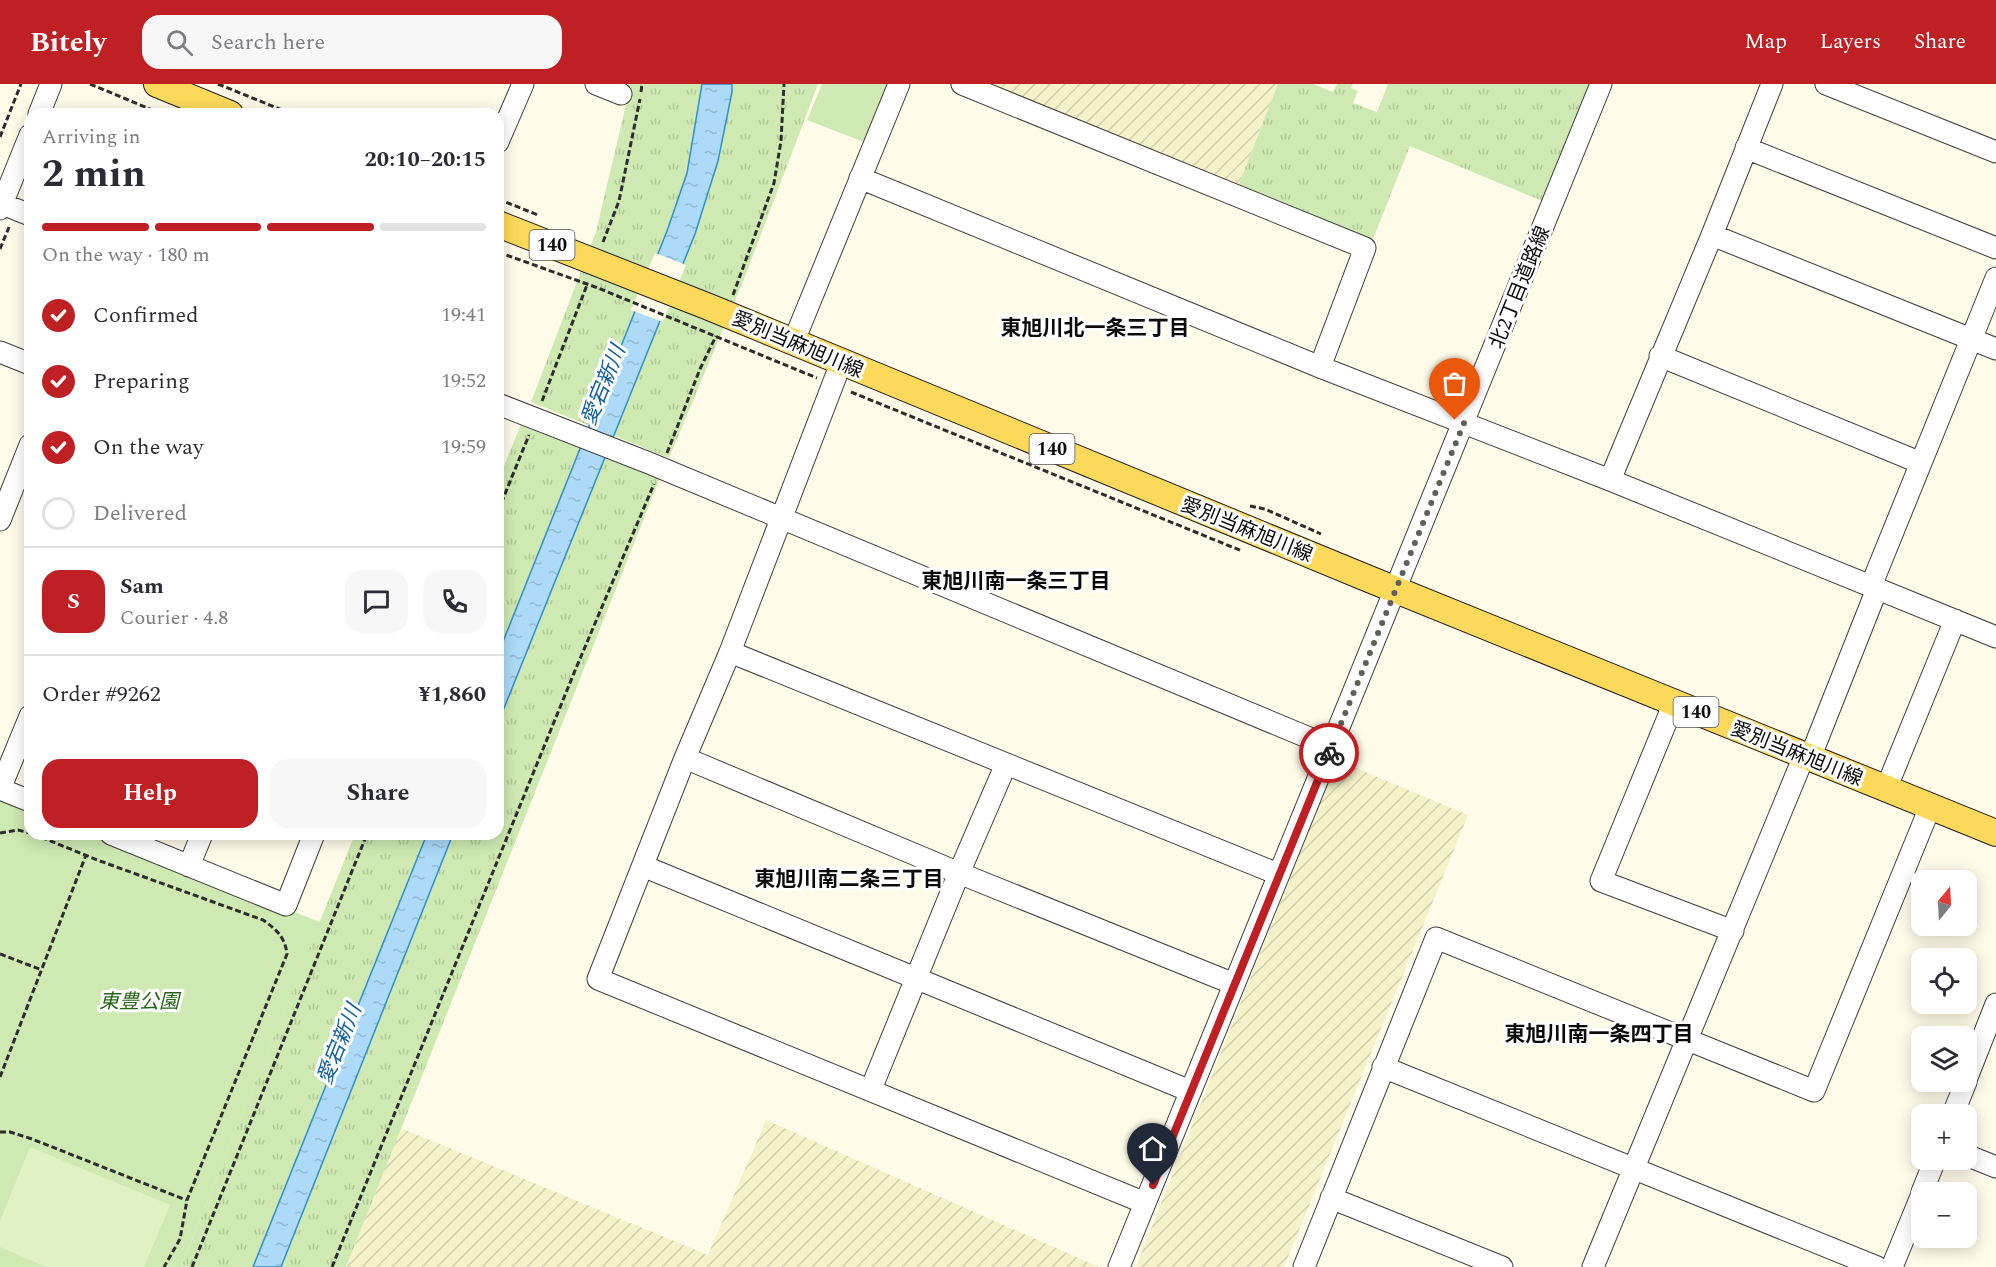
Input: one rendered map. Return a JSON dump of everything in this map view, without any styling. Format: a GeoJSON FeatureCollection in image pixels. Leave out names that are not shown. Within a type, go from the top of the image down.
{"type":"FeatureCollection","features":[{"type":"Feature","properties":{"kind":"main road"},"geometry":{"type":"LineString","coordinates":[[157,84],[215,108]]}},
{"type":"Feature","properties":{"kind":"main road","name":"愛別当麻旭川線"},"geometry":{"type":"LineString","coordinates":[[504,226],[602,265],[705,318],[794,343],[1395,590],[1996,833]]}},
{"type":"Feature","properties":{"kind":"street"},"geometry":{"type":"LineString","coordinates":[[41,108],[51,84]]}},
{"type":"Feature","properties":{"kind":"street"},"geometry":{"type":"LineString","coordinates":[[504,128],[523,84]]}},
{"type":"Feature","properties":{"kind":"street"},"geometry":{"type":"LineString","coordinates":[[596,84],[621,94]]}},
{"type":"Feature","properties":{"kind":"street"},"geometry":{"type":"LineString","coordinates":[[794,343],[899,84]]}},
{"type":"Feature","properties":{"kind":"street"},"geometry":{"type":"LineString","coordinates":[[962,84],[1365,248],[1320,367]]}},
{"type":"Feature","properties":{"kind":"street","name":"北2丁目道路線"},"geometry":{"type":"LineString","coordinates":[[1119,1267],[1601,84]]}},
{"type":"Feature","properties":{"kind":"street"},"geometry":{"type":"LineString","coordinates":[[1610,480],[1772,84]]}},
{"type":"Feature","properties":{"kind":"street"},"geometry":{"type":"LineString","coordinates":[[1826,84],[1996,152]]}},
{"type":"Feature","properties":{"kind":"street"},"geometry":{"type":"LineString","coordinates":[[1746,148],[1996,249]]}},
{"type":"Feature","properties":{"kind":"street"},"geometry":{"type":"LineString","coordinates":[[24,149],[1,205],[24,213]]}},
{"type":"Feature","properties":{"kind":"street"},"geometry":{"type":"LineString","coordinates":[[860,178],[1320,367],[1610,480],[1955,620],[1994,630]]}},
{"type":"Feature","properties":{"kind":"street"},"geometry":{"type":"LineString","coordinates":[[1712,235],[1996,349]]}},
{"type":"Feature","properties":{"kind":"street"},"geometry":{"type":"LineString","coordinates":[[1593,1267],[1807,757],[1921,463],[1996,278]]}},
{"type":"Feature","properties":{"kind":"street"},"geometry":{"type":"LineString","coordinates":[[0,352],[24,362]]}},
{"type":"Feature","properties":{"kind":"street"},"geometry":{"type":"LineString","coordinates":[[1660,356],[1921,463]]}},
{"type":"Feature","properties":{"kind":"street"},"geometry":{"type":"LineString","coordinates":[[842,363],[730,652],[685,758],[598,979],[1145,1203]]}},
{"type":"Feature","properties":{"kind":"street"},"geometry":{"type":"LineString","coordinates":[[504,406],[655,466],[1331,747]]}},
{"type":"Feature","properties":{"kind":"street"},"geometry":{"type":"LineString","coordinates":[[0,519],[24,460]]}},
{"type":"Feature","properties":{"kind":"street"},"geometry":{"type":"LineString","coordinates":[[1886,789],[1955,620]]}},
{"type":"Feature","properties":{"kind":"street"},"geometry":{"type":"LineString","coordinates":[[730,652],[1278,874]]}},
{"type":"Feature","properties":{"kind":"street"},"geometry":{"type":"LineString","coordinates":[[1674,703],[1601,881],[1733,931]]}},
{"type":"Feature","properties":{"kind":"street"},"geometry":{"type":"LineString","coordinates":[[24,731],[0,789],[24,799]]}},
{"type":"Feature","properties":{"kind":"street"},"geometry":{"type":"LineString","coordinates":[[685,758],[958,873],[1234,984]]}},
{"type":"Feature","properties":{"kind":"street"},"geometry":{"type":"LineString","coordinates":[[871,1089],[958,873],[1006,764]]}},
{"type":"Feature","properties":{"kind":"street"},"geometry":{"type":"LineString","coordinates":[[1304,1267],[1436,938],[1814,1091],[1930,807]]}},
{"type":"Feature","properties":{"kind":"street"},"geometry":{"type":"LineString","coordinates":[[126,840],[286,905],[312,840]]}},
{"type":"Feature","properties":{"kind":"street"},"geometry":{"type":"LineString","coordinates":[[189,866],[200,840]]}},
{"type":"Feature","properties":{"kind":"street"},"geometry":{"type":"LineString","coordinates":[[643,866],[1190,1091]]}},
{"type":"Feature","properties":{"kind":"street"},"geometry":{"type":"LineString","coordinates":[[1977,1056],[1994,1018]]}},
{"type":"Feature","properties":{"kind":"street"},"geometry":{"type":"LineString","coordinates":[[1383,1067],[1877,1267]]}},
{"type":"Feature","properties":{"kind":"street"},"geometry":{"type":"LineString","coordinates":[[1977,1159],[1996,1167]]}},
{"type":"Feature","properties":{"kind":"street"},"geometry":{"type":"LineString","coordinates":[[1331,1198],[1502,1267]]}},
{"type":"Feature","properties":{"kind":"street"},"geometry":{"type":"LineString","coordinates":[[1892,1267],[1911,1220]]}},
{"type":"Feature","properties":{"kind":"path"},"geometry":{"type":"LineString","coordinates":[[0,137],[21,84]]}},
{"type":"Feature","properties":{"kind":"path"},"geometry":{"type":"LineString","coordinates":[[90,84],[148,108]]}},
{"type":"Feature","properties":{"kind":"path"},"geometry":{"type":"LineString","coordinates":[[218,84],[277,108]]}},
{"type":"Feature","properties":{"kind":"path"},"geometry":{"type":"LineString","coordinates":[[504,498],[539,420],[587,285],[602,265],[640,106],[642,84]]}},
{"type":"Feature","properties":{"kind":"path"},"geometry":{"type":"LineString","coordinates":[[733,295],[774,183],[781,141],[784,84]]}},
{"type":"Feature","properties":{"kind":"path"},"geometry":{"type":"LineString","coordinates":[[504,254],[587,285]]}},
{"type":"Feature","properties":{"kind":"path"},"geometry":{"type":"LineString","coordinates":[[602,265],[705,318]]}},
{"type":"Feature","properties":{"kind":"path"},"geometry":{"type":"LineString","coordinates":[[332,1267],[574,673],[655,466],[716,336]]}},
{"type":"Feature","properties":{"kind":"path"},"geometry":{"type":"LineString","coordinates":[[0,833],[24,831]]}},
{"type":"Feature","properties":{"kind":"path"},"geometry":{"type":"LineString","coordinates":[[49,840],[263,920],[275,928],[286,944],[287,954],[187,1200],[180,1239],[164,1267]]}},
{"type":"Feature","properties":{"kind":"path"},"geometry":{"type":"LineString","coordinates":[[192,1267],[365,840]]}},
{"type":"Feature","properties":{"kind":"path"},"geometry":{"type":"LineString","coordinates":[[0,1077],[86,855]]}},
{"type":"Feature","properties":{"kind":"path"},"geometry":{"type":"LineString","coordinates":[[0,954],[42,970]]}},
{"type":"Feature","properties":{"kind":"path"},"geometry":{"type":"LineString","coordinates":[[0,1132],[10,1132],[32,1139],[187,1200]]}},
{"type":"Feature","properties":{"kind":"shaded area"},"geometry":{"type":"Polygon","coordinates":[[[976,84],[1278,84],[1237,189],[976,84]]]}},
{"type":"Feature","properties":{"kind":"shaded area"},"geometry":{"type":"Polygon","coordinates":[[[1337,760],[1468,815],[1284,1267],[1136,1267],[1337,760]]]}},
{"type":"Feature","properties":{"kind":"shaded area"},"geometry":{"type":"Polygon","coordinates":[[[766,1120],[1099,1267],[346,1267],[401,1128],[708,1255],[766,1120]]]}},
{"type":"Feature","properties":{"kind":"green space"},"geometry":{"type":"Polygon","coordinates":[[[629,84],[818,84],[746,274],[669,458],[531,402],[596,232],[629,84]]]}},
{"type":"Feature","properties":{"kind":"green space"},"geometry":{"type":"Polygon","coordinates":[[[822,84],[894,84],[869,144],[807,120],[822,84]]]}},
{"type":"Feature","properties":{"kind":"green space"},"geometry":{"type":"Polygon","coordinates":[[[1278,84],[1313,84],[1333,92],[1337,84],[1353,84],[1351,88],[1358,91],[1353,103],[1377,112],[1388,84],[1596,84],[1547,203],[1410,146],[1371,244],[1237,189],[1278,84]]]}},
{"type":"Feature","properties":{"kind":"green space"},"geometry":{"type":"Polygon","coordinates":[[[523,419],[662,473],[346,1267],[181,1267],[353,840],[504,840],[504,466],[523,419]]]}},
{"type":"Feature","properties":{"kind":"green space","name":"東豊公園"},"geometry":{"type":"Polygon","coordinates":[[[0,795],[24,805],[24,840],[114,840],[320,922],[181,1267],[0,1267],[0,795]]]}},
{"type":"Feature","properties":{"kind":"green space"},"geometry":{"type":"Polygon","coordinates":[[[30,1147],[170,1205],[144,1267],[46,1267],[0,1247],[0,1221],[30,1147]]]}},
{"type":"Feature","properties":{"kind":"water"},"geometry":{"type":"Polygon","coordinates":[[[702,84],[732,84],[718,161],[695,234],[504,708],[504,639],[667,231],[687,173],[702,84]]]}},
{"type":"Feature","properties":{"kind":"water"},"geometry":{"type":"Polygon","coordinates":[[[425,840],[451,840],[281,1267],[253,1267],[425,840]]]}},
{"type":"Feature","properties":{"kind":"pier"},"geometry":{"type":"Polygon","coordinates":[[[655,253],[686,265],[663,322],[631,310],[655,253]]]}},
{"type":"Feature","properties":{"kind":"way so far"},"geometry":{"type":"LineString","coordinates":[[1329,753],[1464,423],[1455,420]]}},
{"type":"Feature","properties":{"kind":"district","name":"東旭川北一条三丁目"},"geometry":{"type":"Point","coordinates":[1095,328]}},
{"type":"Feature","properties":{"kind":"district","name":"東旭川南一条三丁目"},"geometry":{"type":"Point","coordinates":[1016,581]}},
{"type":"Feature","properties":{"kind":"district","name":"東旭川南二条三丁目"},"geometry":{"type":"Point","coordinates":[849,879]}},
{"type":"Feature","properties":{"kind":"district","name":"東旭川南一条四丁目"},"geometry":{"type":"Point","coordinates":[1599,1034]}},
{"type":"Feature","properties":{"kind":"route"},"geometry":{"type":"LineString","coordinates":[[1153,1185],[1329,753]]}},
{"type":"Feature","properties":{"kind":"water label","name":"愛宕新川"},"geometry":{"type":"Point","coordinates":[603,385]}},
{"type":"Feature","properties":{"kind":"water label","name":"愛宕新川"},"geometry":{"type":"Point","coordinates":[339,1044]}}]}
